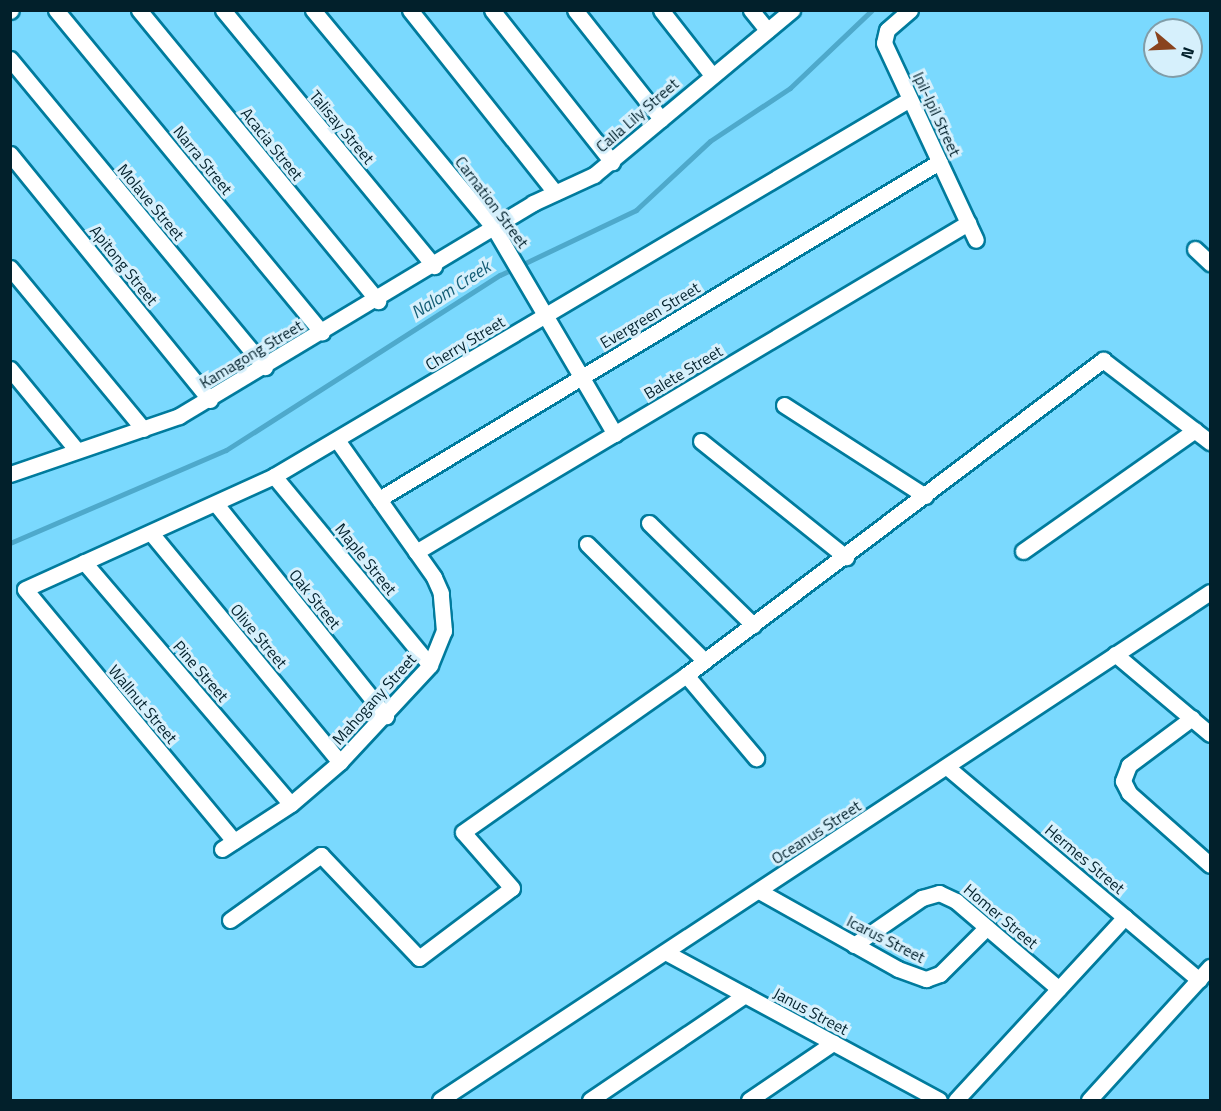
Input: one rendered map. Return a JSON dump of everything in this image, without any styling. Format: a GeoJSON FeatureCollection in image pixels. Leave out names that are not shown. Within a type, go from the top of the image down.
{"type":"FeatureCollection","features":[{"type":"Feature","properties":{"kind":"street","name":"Narra Street"},"geometry":{"type":"LineString","coordinates":[[56,10],[322,333]]}},
{"type":"Feature","properties":{"kind":"street","name":"Acacia Street"},"geometry":{"type":"LineString","coordinates":[[139,10],[378,301]]}},
{"type":"Feature","properties":{"kind":"street","name":"Talisay Street"},"geometry":{"type":"LineString","coordinates":[[223,10],[434,266]]}},
{"type":"Feature","properties":{"kind":"street","name":"Carnation Street"},"geometry":{"type":"LineString","coordinates":[[313,10],[494,228],[615,434]]}},
{"type":"Feature","properties":{"kind":"street"},"geometry":{"type":"LineString","coordinates":[[410,10],[555,192]]}},
{"type":"Feature","properties":{"kind":"street"},"geometry":{"type":"LineString","coordinates":[[492,10],[612,162]]}},
{"type":"Feature","properties":{"kind":"street"},"geometry":{"type":"LineString","coordinates":[[575,10],[661,119]]}},
{"type":"Feature","properties":{"kind":"street"},"geometry":{"type":"LineString","coordinates":[[661,10],[712,75]]}},
{"type":"Feature","properties":{"kind":"street"},"geometry":{"type":"LineString","coordinates":[[751,10],[767,30]]}},
{"type":"Feature","properties":{"kind":"street","name":"Calla Lily Street"},"geometry":{"type":"LineString","coordinates":[[494,228],[612,162],[712,75],[792,10]]}},
{"type":"Feature","properties":{"kind":"street","name":"Ipil-Ipil Street"},"geometry":{"type":"LineString","coordinates":[[910,10],[887,30],[884,43],[976,240]]}},
{"type":"Feature","properties":{"kind":"street","name":"Molave Street"},"geometry":{"type":"LineString","coordinates":[[10,59],[265,367]]}},
{"type":"Feature","properties":{"kind":"street","name":"Cherry Street"},"geometry":{"type":"LineString","coordinates":[[25,590],[274,476],[910,99]]}},
{"type":"Feature","properties":{"kind":"street","name":"Apitong Street"},"geometry":{"type":"LineString","coordinates":[[10,154],[210,400]]}},
{"type":"Feature","properties":{"kind":"street","name":"Evergreen Street"},"geometry":{"type":"LineString","coordinates":[[379,499],[939,162]]}},
{"type":"Feature","properties":{"kind":"street","name":"Balete Street"},"geometry":{"type":"LineString","coordinates":[[416,552],[968,223]]}},
{"type":"Feature","properties":{"kind":"street","name":"Kamagong Street"},"geometry":{"type":"LineString","coordinates":[[11,473],[75,448],[143,429],[210,400],[378,301],[494,228]]}},
{"type":"Feature","properties":{"kind":"street"},"geometry":{"type":"LineString","coordinates":[[1195,249],[1210,263]]}},
{"type":"Feature","properties":{"kind":"street"},"geometry":{"type":"LineString","coordinates":[[10,268],[143,429]]}},
{"type":"Feature","properties":{"kind":"street"},"geometry":{"type":"LineString","coordinates":[[230,920],[321,855],[419,958],[512,888],[463,832],[705,661],[846,557],[1103,360],[1210,442]]}},
{"type":"Feature","properties":{"kind":"street"},"geometry":{"type":"LineString","coordinates":[[10,369],[75,448]]}},
{"type":"Feature","properties":{"kind":"street"},"geometry":{"type":"LineString","coordinates":[[784,405],[925,496]]}},
{"type":"Feature","properties":{"kind":"street"},"geometry":{"type":"LineString","coordinates":[[1023,550],[1195,430]]}},
{"type":"Feature","properties":{"kind":"street","name":"Mahogany Street"},"geometry":{"type":"LineString","coordinates":[[228,845],[291,804],[340,762],[386,716],[430,665],[444,631],[444,611],[434,577],[337,440]]}},
{"type":"Feature","properties":{"kind":"street"},"geometry":{"type":"LineString","coordinates":[[701,441],[846,557]]}},
{"type":"Feature","properties":{"kind":"street","name":"Maple Street"},"geometry":{"type":"LineString","coordinates":[[274,476],[430,665]]}},
{"type":"Feature","properties":{"kind":"street","name":"Oak Street"},"geometry":{"type":"LineString","coordinates":[[216,504],[386,716]]}},
{"type":"Feature","properties":{"kind":"street"},"geometry":{"type":"LineString","coordinates":[[649,523],[753,625]]}},
{"type":"Feature","properties":{"kind":"street","name":"Olive Street"},"geometry":{"type":"LineString","coordinates":[[150,533],[340,762]]}},
{"type":"Feature","properties":{"kind":"street"},"geometry":{"type":"LineString","coordinates":[[587,544],[705,661]]}},
{"type":"Feature","properties":{"kind":"street","name":"Pine Street"},"geometry":{"type":"LineString","coordinates":[[84,562],[291,804]]}},
{"type":"Feature","properties":{"kind":"street","name":"Wallnut Street"},"geometry":{"type":"LineString","coordinates":[[25,590],[228,845]]}},
{"type":"Feature","properties":{"kind":"street","name":"Oceanus Street"},"geometry":{"type":"LineString","coordinates":[[440,1101],[1115,654],[1208,598]]}},
{"type":"Feature","properties":{"kind":"street"},"geometry":{"type":"LineString","coordinates":[[1115,654],[1210,734]]}},
{"type":"Feature","properties":{"kind":"street"},"geometry":{"type":"LineString","coordinates":[[686,675],[756,758]]}},
{"type":"Feature","properties":{"kind":"street"},"geometry":{"type":"LineString","coordinates":[[1192,718],[1129,765],[1122,781],[1129,794],[1210,865]]}},
{"type":"Feature","properties":{"kind":"street","name":"Hermes Street"},"geometry":{"type":"LineString","coordinates":[[947,767],[1199,980]]}},
{"type":"Feature","properties":{"kind":"street","name":"Icarus Street"},"geometry":{"type":"LineString","coordinates":[[759,891],[854,945],[926,979],[940,974],[987,927]]}},
{"type":"Feature","properties":{"kind":"street","name":"Homer Street"},"geometry":{"type":"LineString","coordinates":[[854,945],[922,898],[939,893],[987,927],[1059,989]]}},
{"type":"Feature","properties":{"kind":"street"},"geometry":{"type":"LineString","coordinates":[[956,1101],[1125,917]]}},
{"type":"Feature","properties":{"kind":"street","name":"Janus Street"},"geometry":{"type":"LineString","coordinates":[[666,953],[939,1101]]}},
{"type":"Feature","properties":{"kind":"street"},"geometry":{"type":"LineString","coordinates":[[1089,1101],[1210,967]]}},
{"type":"Feature","properties":{"kind":"street"},"geometry":{"type":"LineString","coordinates":[[591,1101],[745,995]]}},
{"type":"Feature","properties":{"kind":"street"},"geometry":{"type":"LineString","coordinates":[[749,1101],[833,1043]]}},
{"type":"Feature","properties":{"kind":"waterway","name":"Nalom Creek"},"geometry":{"type":"LineString","coordinates":[[10,543],[226,450],[500,275],[636,210],[710,141],[790,88],[872,10]]}}]}
